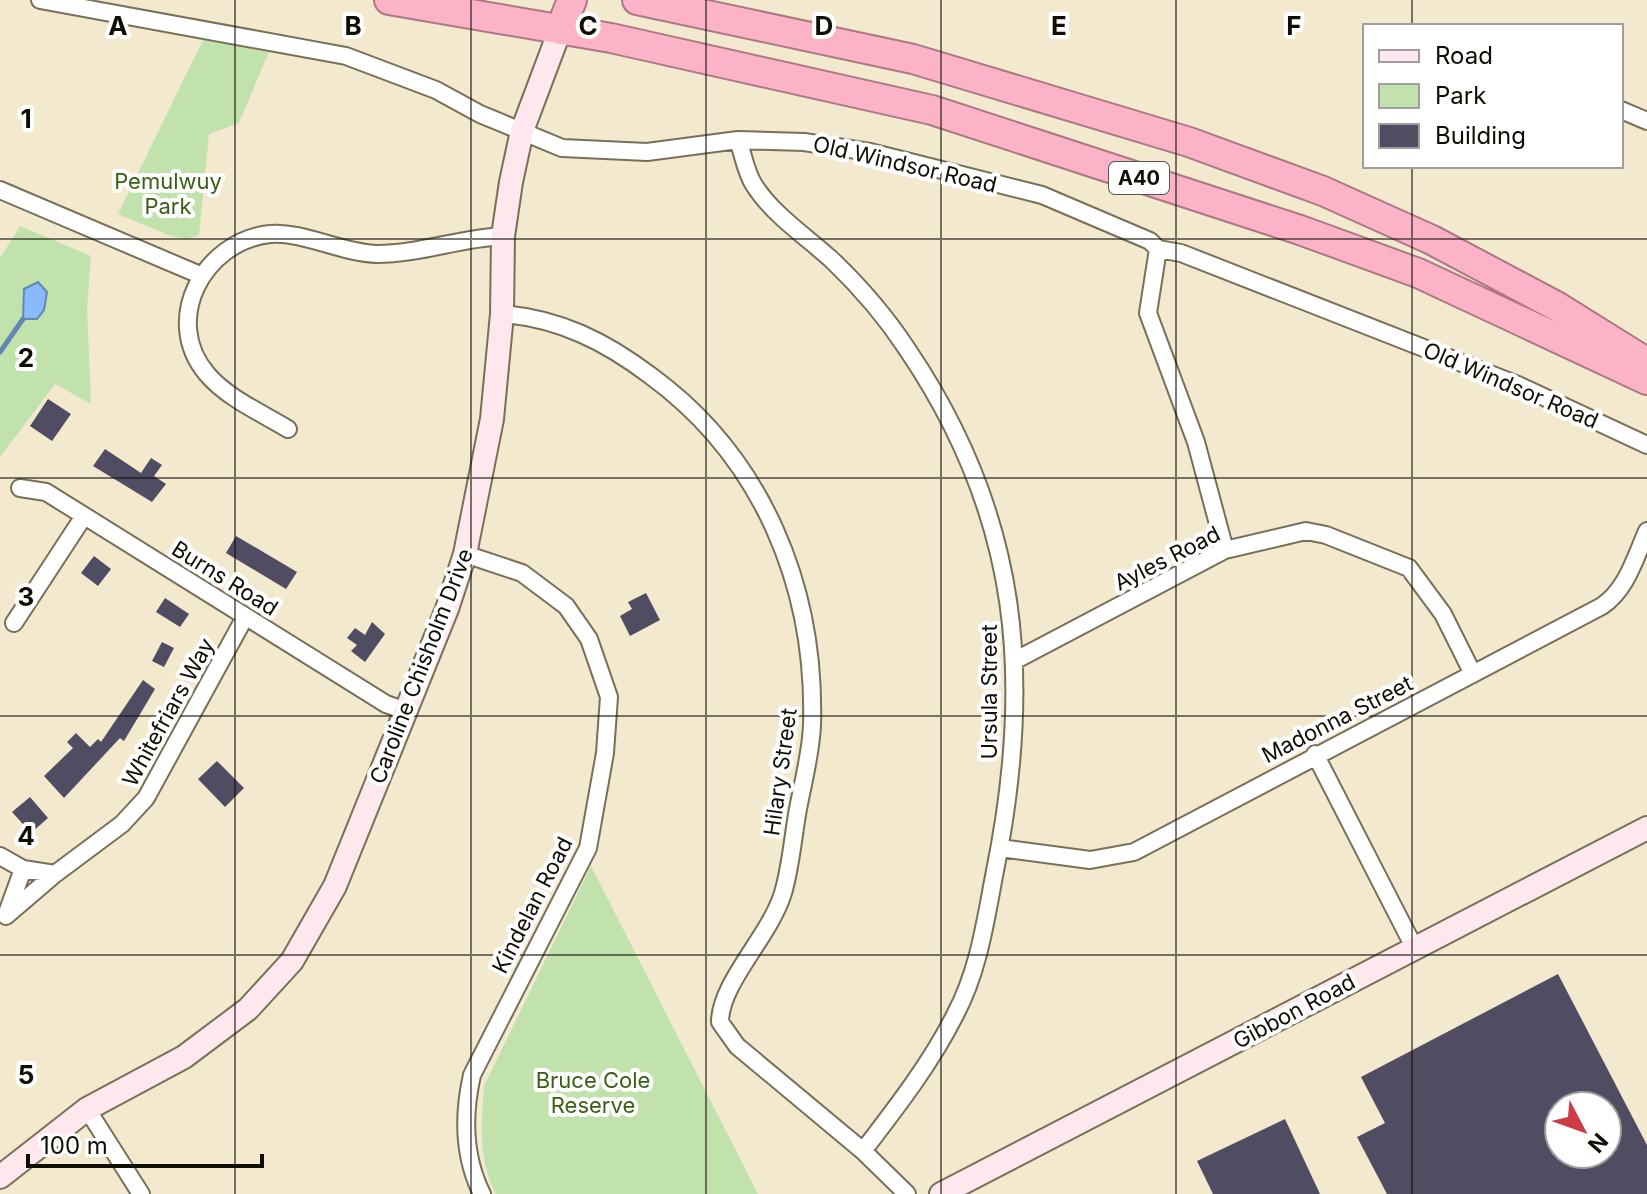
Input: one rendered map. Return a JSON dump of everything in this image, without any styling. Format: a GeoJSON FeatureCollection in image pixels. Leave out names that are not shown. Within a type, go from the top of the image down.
{"type":"FeatureCollection","features":[{"type":"Feature","properties":{"kind":"highway","name":"A40"},"geometry":{"type":"LineString","coordinates":[[389,0],[560,30],[932,110],[1300,230],[1418,273],[1647,380]]}},
{"type":"Feature","properties":{"kind":"highway","name":"Caroline Chisholm Drive"},"geometry":{"type":"LineString","coordinates":[[560,30],[572,0]]}},
{"type":"Feature","properties":{"kind":"highway","name":"A40"},"geometry":{"type":"LineString","coordinates":[[637,0],[913,59],[1189,142],[1323,191],[1432,240],[1558,307],[1647,363]]}},
{"type":"Feature","properties":{"kind":"main road","name":"Caroline Chisholm Drive"},"geometry":{"type":"LineString","coordinates":[[0,1177],[87,1109],[209,1040],[248,1009],[292,961],[335,886],[447,609],[465,554],[488,448],[502,314],[503,236],[522,131],[560,30]]}},
{"type":"Feature","properties":{"kind":"main road","name":"Gibbon Road"},"geometry":{"type":"LineString","coordinates":[[941,1194],[1647,828]]}},
{"type":"Feature","properties":{"kind":"street","name":"Old Windsor Road"},"geometry":{"type":"LineString","coordinates":[[40,0],[346,56],[436,90],[551,145],[596,152],[647,152],[738,140],[804,142],[870,152],[1042,195],[1150,241],[1158,249],[1181,253],[1518,385],[1647,445]]}},
{"type":"Feature","properties":{"kind":"street"},"geometry":{"type":"LineString","coordinates":[[1623,111],[1647,121]]}},
{"type":"Feature","properties":{"kind":"street","name":"Ursula Street"},"geometry":{"type":"LineString","coordinates":[[738,140],[752,182],[764,200],[835,263],[876,307],[906,347],[953,424],[997,539],[1010,602],[1016,660],[1014,759],[1000,848],[975,967],[955,1016],[896,1108],[863,1151]]}},
{"type":"Feature","properties":{"kind":"street"},"geometry":{"type":"LineString","coordinates":[[0,190],[200,275]]}},
{"type":"Feature","properties":{"kind":"street"},"geometry":{"type":"LineString","coordinates":[[288,429],[221,387],[199,361],[188,316],[200,275],[213,259],[230,247],[269,234],[284,234],[347,252],[381,254],[470,237],[503,236]]}},
{"type":"Feature","properties":{"kind":"street"},"geometry":{"type":"LineString","coordinates":[[1158,249],[1150,288],[1150,322],[1196,442],[1225,550]]}},
{"type":"Feature","properties":{"kind":"street","name":"Hilary Street"},"geometry":{"type":"LineString","coordinates":[[502,314],[563,324],[617,352],[679,396],[739,463],[763,502],[781,541],[798,589],[808,639],[812,729],[783,893],[766,933],[725,996],[720,1022],[737,1046],[863,1151],[907,1194]]}},
{"type":"Feature","properties":{"kind":"street","name":"Burns Road"},"geometry":{"type":"LineString","coordinates":[[20,488],[46,492],[386,704],[406,711]]}},
{"type":"Feature","properties":{"kind":"street"},"geometry":{"type":"LineString","coordinates":[[14,623],[84,516]]}},
{"type":"Feature","properties":{"kind":"street","name":"Ayles Road"},"geometry":{"type":"LineString","coordinates":[[1016,660],[1225,550],[1306,531],[1326,535],[1409,568],[1437,605],[1473,674]]}},
{"type":"Feature","properties":{"kind":"street","name":"Madonna Street"},"geometry":{"type":"LineString","coordinates":[[1000,848],[1090,860],[1134,852],[1615,597],[1647,531]]}},
{"type":"Feature","properties":{"kind":"street","name":"Kindelan Road"},"geometry":{"type":"LineString","coordinates":[[465,554],[522,573],[566,606],[589,639],[609,697],[603,766],[588,848],[472,1075],[465,1107],[466,1131],[477,1192]]}},
{"type":"Feature","properties":{"kind":"street","name":"Whitefriars Way"},"geometry":{"type":"LineString","coordinates":[[3,919],[55,874],[122,824],[146,798],[245,617]]}},
{"type":"Feature","properties":{"kind":"street"},"geometry":{"type":"LineString","coordinates":[[1315,754],[1414,947]]}},
{"type":"Feature","properties":{"kind":"street"},"geometry":{"type":"LineString","coordinates":[[0,856],[23,869],[55,874]]}},
{"type":"Feature","properties":{"kind":"street"},"geometry":{"type":"LineString","coordinates":[[3,919],[23,869]]}},
{"type":"Feature","properties":{"kind":"street"},"geometry":{"type":"LineString","coordinates":[[87,1109],[141,1194]]}},
{"type":"Feature","properties":{"kind":"green space","name":"Pemulwuy Park"},"geometry":{"type":"Polygon","coordinates":[[[203,40],[269,52],[239,123],[209,134],[199,235],[185,239],[118,214],[203,40]]]}},
{"type":"Feature","properties":{"kind":"green space"},"geometry":{"type":"Polygon","coordinates":[[[20,226],[91,256],[87,309],[91,404],[55,384],[0,457],[0,258],[20,226]]]}},
{"type":"Feature","properties":{"kind":"green space","name":"Bruce Cole Reserve"},"geometry":{"type":"Polygon","coordinates":[[[591,866],[758,1194],[496,1194],[484,1155],[484,1086],[591,866]]]}},
{"type":"Feature","properties":{"kind":"water"},"geometry":{"type":"Polygon","coordinates":[[[38,282],[47,292],[44,310],[37,319],[23,319],[24,289],[38,282]]]}},
{"type":"Feature","properties":{"kind":"building"},"geometry":{"type":"Polygon","coordinates":[[[48,399],[71,414],[52,441],[30,426],[48,399]]]}},
{"type":"Feature","properties":{"kind":"building"},"geometry":{"type":"Polygon","coordinates":[[[105,449],[141,473],[151,458],[162,465],[154,476],[166,484],[152,502],[93,466],[105,449]]]}},
{"type":"Feature","properties":{"kind":"building"},"geometry":{"type":"Polygon","coordinates":[[[236,536],[297,572],[286,589],[226,553],[236,536]]]}},
{"type":"Feature","properties":{"kind":"building"},"geometry":{"type":"Polygon","coordinates":[[[94,556],[111,569],[98,586],[81,573],[94,556]]]}},
{"type":"Feature","properties":{"kind":"building"},"geometry":{"type":"Polygon","coordinates":[[[646,593],[660,620],[630,636],[620,616],[632,609],[628,602],[646,593]]]}},
{"type":"Feature","properties":{"kind":"building"},"geometry":{"type":"Polygon","coordinates":[[[165,598],[189,614],[180,627],[156,612],[165,598]]]}},
{"type":"Feature","properties":{"kind":"building"},"geometry":{"type":"Polygon","coordinates":[[[372,622],[385,634],[365,662],[351,651],[357,645],[347,638],[355,628],[365,635],[372,622]]]}},
{"type":"Feature","properties":{"kind":"building"},"geometry":{"type":"Polygon","coordinates":[[[162,642],[174,648],[164,667],[152,661],[162,642]]]}},
{"type":"Feature","properties":{"kind":"building"},"geometry":{"type":"Polygon","coordinates":[[[143,680],[155,689],[124,741],[120,738],[64,798],[44,776],[73,748],[67,742],[76,733],[90,747],[98,739],[101,742],[143,680]]]}},
{"type":"Feature","properties":{"kind":"building"},"geometry":{"type":"Polygon","coordinates":[[[217,761],[244,788],[225,807],[198,779],[217,761]]]}},
{"type":"Feature","properties":{"kind":"building"},"geometry":{"type":"Polygon","coordinates":[[[30,797],[48,818],[31,833],[12,812],[30,797]]]}},
{"type":"Feature","properties":{"kind":"building"},"geometry":{"type":"Polygon","coordinates":[[[1558,974],[1618,1090],[1543,1090],[1543,1170],[1623,1170],[1623,1099],[1647,1145],[1647,1194],[1387,1194],[1357,1137],[1385,1123],[1361,1077],[1558,974]]]}},
{"type":"Feature","properties":{"kind":"building"},"geometry":{"type":"Polygon","coordinates":[[[1285,1119],[1320,1194],[1213,1194],[1197,1161],[1285,1119]]]}},
{"type":"Feature","properties":{"kind":"waterway"},"geometry":{"type":"LineString","coordinates":[[0,352],[23,319]]}}]}
